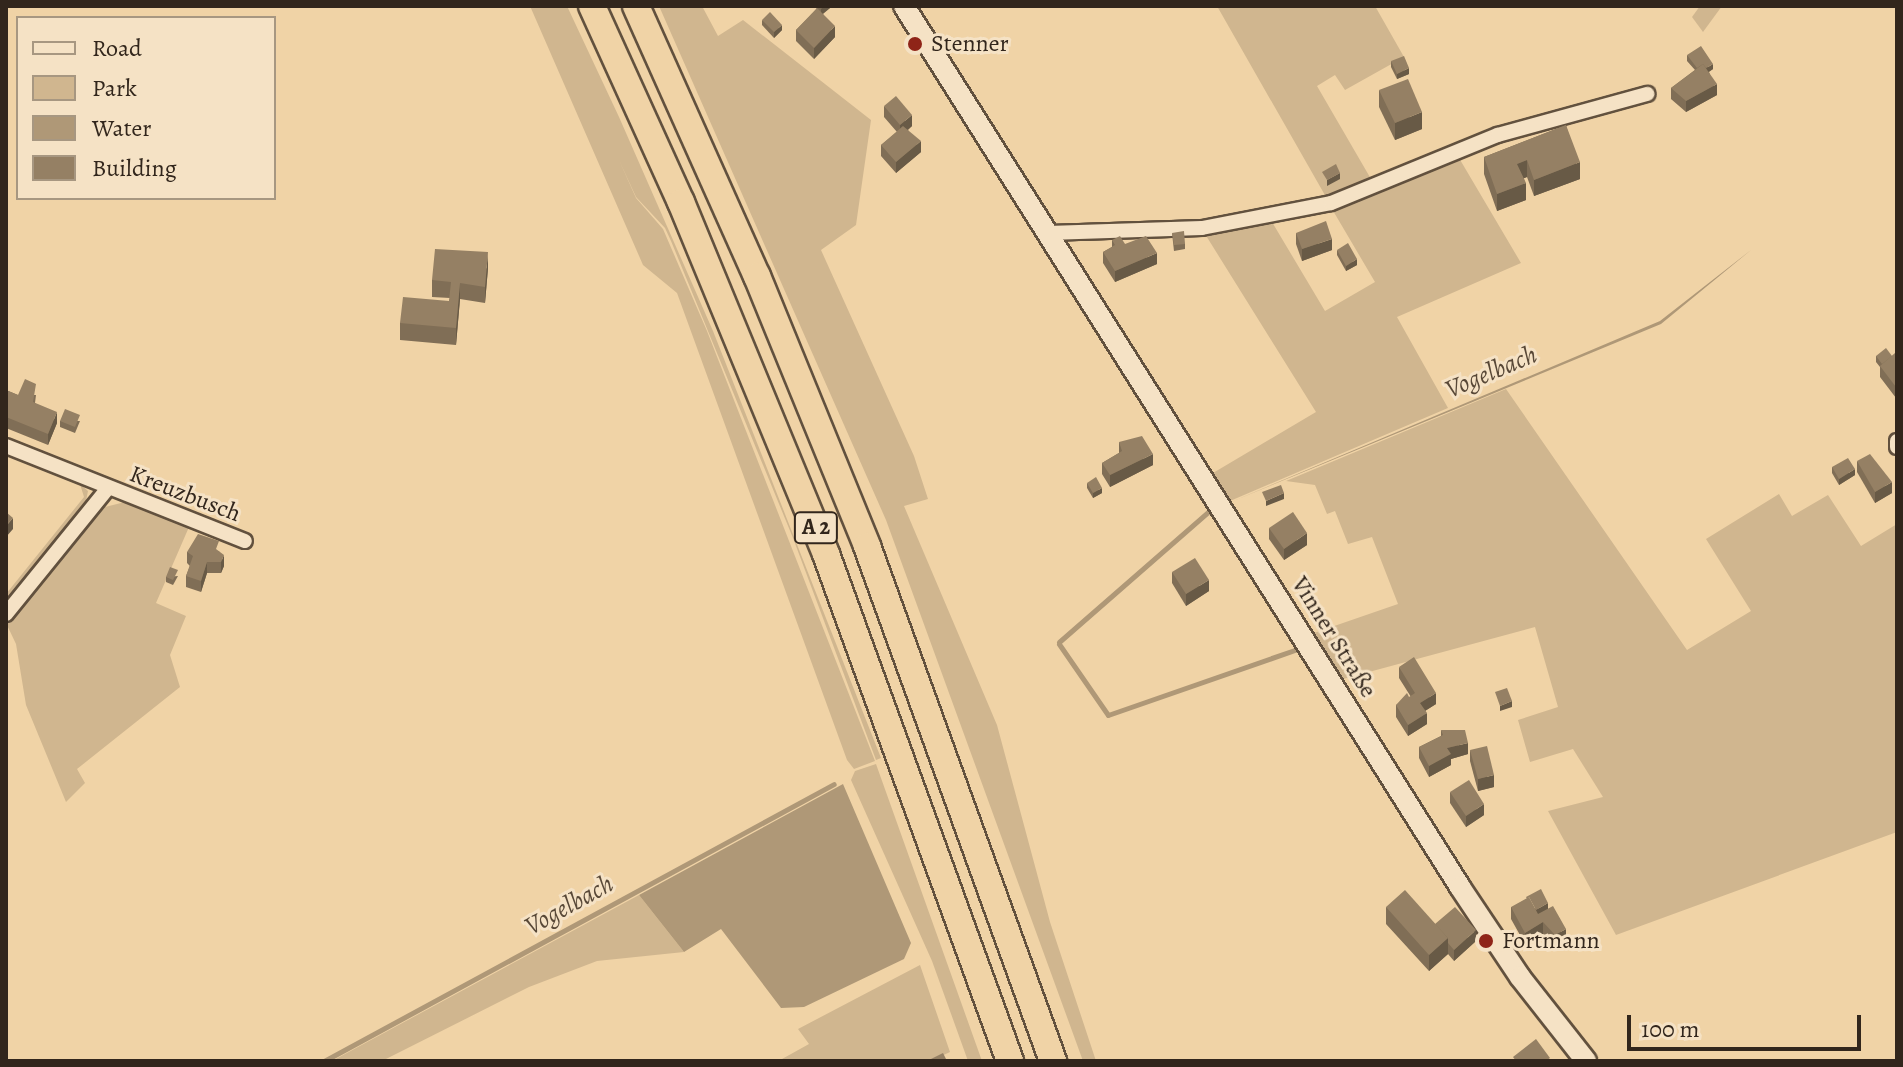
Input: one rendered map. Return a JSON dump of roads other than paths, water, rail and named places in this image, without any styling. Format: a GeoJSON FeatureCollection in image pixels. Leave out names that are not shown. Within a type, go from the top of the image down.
{"type":"FeatureCollection","features":[{"type":"Feature","properties":{"kind":"highway","name":"A 2"},"geometry":{"type":"LineString","coordinates":[[592,6],[693,231],[826,554],[1010,1061]]}},
{"type":"Feature","properties":{"kind":"highway","name":"A 2"},"geometry":{"type":"LineString","coordinates":[[636,6],[757,276],[867,546],[1053,1061]]}},
{"type":"Feature","properties":{"kind":"street","name":"Vinner Straße"},"geometry":{"type":"LineString","coordinates":[[904,6],[1468,898],[1586,1061]]}},
{"type":"Feature","properties":{"kind":"street"},"geometry":{"type":"LineString","coordinates":[[1048,233],[1202,228],[1331,203],[1498,135],[1647,94]]}},
{"type":"Feature","properties":{"kind":"street","name":"Kreuzbusch"},"geometry":{"type":"LineString","coordinates":[[6,446],[245,541]]}},
{"type":"Feature","properties":{"kind":"street","name":"Kreuzbusch"},"geometry":{"type":"LineString","coordinates":[[6,614],[108,488]]}},
{"type":"Feature","properties":{"kind":"water"},"geometry":{"type":"Polygon","coordinates":[[[1751,250],[1661,324],[1231,502],[1660,321],[1751,250]]]}},
{"type":"Feature","properties":{"kind":"water"},"geometry":{"type":"Polygon","coordinates":[[[843,784],[911,943],[904,959],[804,1007],[781,1008],[721,929],[684,952],[639,895],[843,784]]]}},
{"type":"Feature","properties":{"kind":"waterway","name":"Vogelbach"},"geometry":{"type":"LineString","coordinates":[[1059,642],[1209,511]]}},
{"type":"Feature","properties":{"kind":"waterway"},"geometry":{"type":"LineString","coordinates":[[1059,644],[1108,715],[1300,648]]}},
{"type":"Feature","properties":{"kind":"waterway","name":"Vogelbach"},"geometry":{"type":"LineString","coordinates":[[324,1061],[834,784]]}},
{"type":"Feature","properties":{"kind":"place","name":"Stenner"},"geometry":{"type":"Point","coordinates":[915,44]}},
{"type":"Feature","properties":{"kind":"place","name":"Fortmann"},"geometry":{"type":"Point","coordinates":[1486,941]}}]}
